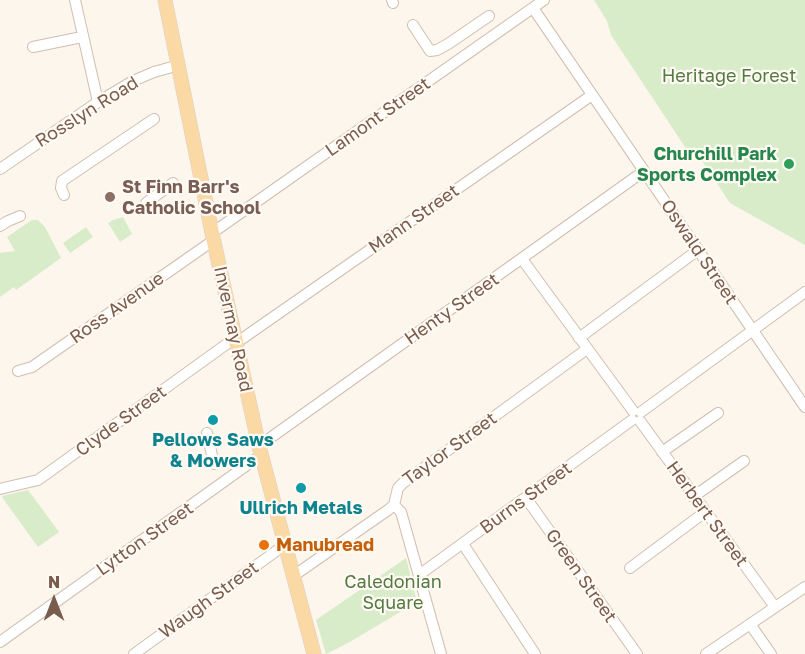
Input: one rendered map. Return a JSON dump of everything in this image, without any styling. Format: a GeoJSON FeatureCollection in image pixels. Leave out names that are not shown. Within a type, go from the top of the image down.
{"type":"FeatureCollection","features":[{"type":"Feature","properties":{"kind":"main road","name":"Invermay Road"},"geometry":{"type":"LineString","coordinates":[[165,0],[260,452],[310,652]]}},
{"type":"Feature","properties":{"kind":"street"},"geometry":{"type":"LineString","coordinates":[[75,0],[98,102]]}},
{"type":"Feature","properties":{"kind":"street","name":"Lamont Street"},"geometry":{"type":"LineString","coordinates":[[213,237],[544,0]]}},
{"type":"Feature","properties":{"kind":"street","name":"Oswald Street"},"geometry":{"type":"LineString","coordinates":[[533,8],[805,406]]}},
{"type":"Feature","properties":{"kind":"street"},"geometry":{"type":"LineString","coordinates":[[413,25],[430,51],[448,44],[489,16]]}},
{"type":"Feature","properties":{"kind":"street"},"geometry":{"type":"LineString","coordinates":[[33,47],[82,37]]}},
{"type":"Feature","properties":{"kind":"street","name":"Rosslyn Road"},"geometry":{"type":"LineString","coordinates":[[0,169],[133,81],[178,64]]}},
{"type":"Feature","properties":{"kind":"street","name":"Mann Street"},"geometry":{"type":"LineString","coordinates":[[236,341],[592,95]]}},
{"type":"Feature","properties":{"kind":"street"},"geometry":{"type":"LineString","coordinates":[[64,195],[61,188],[63,181],[154,119]]}},
{"type":"Feature","properties":{"kind":"street","name":"Henty Street"},"geometry":{"type":"LineString","coordinates":[[260,452],[644,171]]}},
{"type":"Feature","properties":{"kind":"street"},"geometry":{"type":"LineString","coordinates":[[146,203],[172,183],[174,185]]}},
{"type":"Feature","properties":{"kind":"street"},"geometry":{"type":"LineString","coordinates":[[0,226],[20,216]]}},
{"type":"Feature","properties":{"kind":"street","name":"Ross Avenue"},"geometry":{"type":"LineString","coordinates":[[18,371],[32,367],[213,237]]}},
{"type":"Feature","properties":{"kind":"street"},"geometry":{"type":"LineString","coordinates":[[579,338],[698,250]]}},
{"type":"Feature","properties":{"kind":"street","name":"Herbert Street"},"geometry":{"type":"LineString","coordinates":[[522,259],[775,607]]}},
{"type":"Feature","properties":{"kind":"street","name":"Burns Street"},"geometry":{"type":"LineString","coordinates":[[419,575],[753,330],[804,297]]}},
{"type":"Feature","properties":{"kind":"street","name":"Clyde Street"},"geometry":{"type":"LineString","coordinates":[[0,489],[38,480],[236,341]]}},
{"type":"Feature","properties":{"kind":"street","name":"Taylor Street"},"geometry":{"type":"LineString","coordinates":[[292,574],[299,572],[388,510],[394,505],[398,488],[403,483],[587,349]]}},
{"type":"Feature","properties":{"kind":"street"},"geometry":{"type":"LineString","coordinates":[[662,453],[718,413]]}},
{"type":"Feature","properties":{"kind":"street"},"geometry":{"type":"LineString","coordinates":[[207,433],[214,464]]}},
{"type":"Feature","properties":{"kind":"street","name":"Lytton Street"},"geometry":{"type":"LineString","coordinates":[[0,642],[254,460],[260,452]]}},
{"type":"Feature","properties":{"kind":"street"},"geometry":{"type":"LineString","coordinates":[[693,497],[744,461]]}},
{"type":"Feature","properties":{"kind":"street","name":"Green Street"},"geometry":{"type":"LineString","coordinates":[[526,498],[637,654]]}},
{"type":"Feature","properties":{"kind":"street"},"geometry":{"type":"LineString","coordinates":[[394,505],[401,512],[441,654]]}},
{"type":"Feature","properties":{"kind":"street"},"geometry":{"type":"LineString","coordinates":[[630,568],[705,512]]}},
{"type":"Feature","properties":{"kind":"street"},"geometry":{"type":"LineString","coordinates":[[463,544],[535,654]]}},
{"type":"Feature","properties":{"kind":"street","name":"Waugh Street"},"geometry":{"type":"LineString","coordinates":[[134,654],[279,549],[285,547]]}},
{"type":"Feature","properties":{"kind":"street"},"geometry":{"type":"LineString","coordinates":[[706,654],[805,587]]}},
{"type":"Feature","properties":{"kind":"street"},"geometry":{"type":"LineString","coordinates":[[750,624],[771,654]]}},
{"type":"Feature","properties":{"kind":"green space","name":"Heritage Forest"},"geometry":{"type":"Polygon","coordinates":[[[594,0],[805,0],[805,245],[730,203],[695,150],[689,153],[611,35],[607,21],[594,0]]]}},
{"type":"Feature","properties":{"kind":"green space"},"geometry":{"type":"Polygon","coordinates":[[[123,217],[132,234],[120,242],[108,223],[123,217]]]}},
{"type":"Feature","properties":{"kind":"green space"},"geometry":{"type":"Polygon","coordinates":[[[32,220],[38,220],[45,227],[61,258],[16,290],[14,287],[0,297],[0,253],[15,251],[7,237],[32,220]]]}},
{"type":"Feature","properties":{"kind":"green space"},"geometry":{"type":"Polygon","coordinates":[[[86,227],[93,237],[70,253],[63,243],[86,227]]]}},
{"type":"Feature","properties":{"kind":"green space"},"geometry":{"type":"Polygon","coordinates":[[[28,490],[59,532],[38,547],[2,496],[28,490]]]}},
{"type":"Feature","properties":{"kind":"green space","name":"Caledonian Square"},"geometry":{"type":"Polygon","coordinates":[[[406,558],[417,602],[326,654],[316,620],[406,558]]]}},
{"type":"Feature","properties":{"kind":"place","name":"Churchill Park Sports Complex"},"geometry":{"type":"Point","coordinates":[789,164]}},
{"type":"Feature","properties":{"kind":"place","name":"St Finn Barr's Catholic School"},"geometry":{"type":"Point","coordinates":[110,197]}},
{"type":"Feature","properties":{"kind":"place","name":"Pellows Saws & Mowers"},"geometry":{"type":"Point","coordinates":[213,420]}},
{"type":"Feature","properties":{"kind":"place","name":"Ullrich Metals"},"geometry":{"type":"Point","coordinates":[301,488]}},
{"type":"Feature","properties":{"kind":"place","name":"Manubread"},"geometry":{"type":"Point","coordinates":[264,545]}}]}
